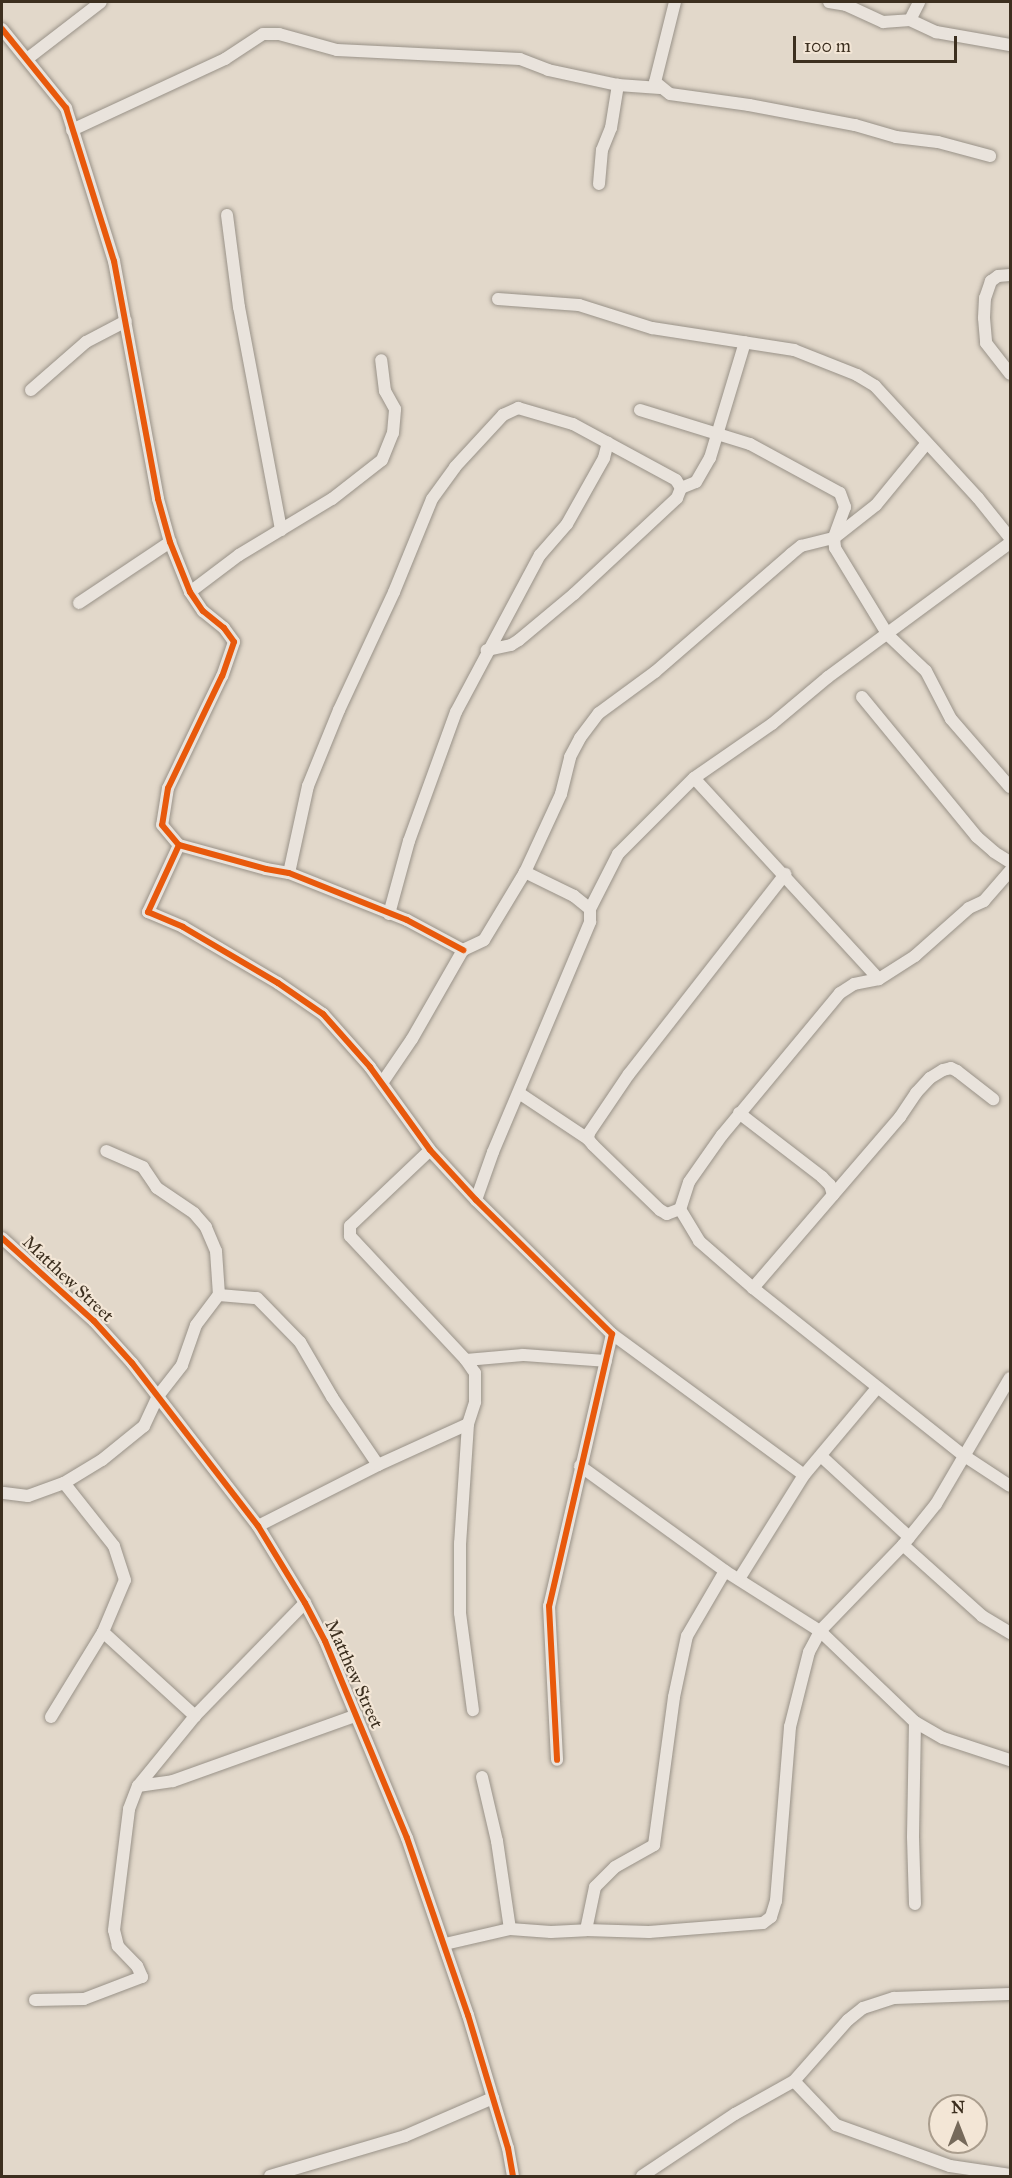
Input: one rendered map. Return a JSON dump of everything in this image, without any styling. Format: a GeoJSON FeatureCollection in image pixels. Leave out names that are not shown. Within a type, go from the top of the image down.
{"type":"FeatureCollection","features":[{"type":"Feature","properties":{"kind":"street"},"geometry":{"type":"LineString","coordinates":[[27,59],[101,2]]}},
{"type":"Feature","properties":{"kind":"street"},"geometry":{"type":"LineString","coordinates":[[675,2],[656,70],[655,82],[670,94],[749,105],[855,125],[896,137],[938,142],[990,156]]}},
{"type":"Feature","properties":{"kind":"street"},"geometry":{"type":"LineString","coordinates":[[829,2],[846,5],[883,22],[910,20],[936,32],[1011,45]]}},
{"type":"Feature","properties":{"kind":"street"},"geometry":{"type":"LineString","coordinates":[[910,20],[919,2]]}},
{"type":"Feature","properties":{"kind":"street"},"geometry":{"type":"LineString","coordinates":[[2,29],[66,108],[114,261],[158,499],[170,542],[190,592],[203,611],[224,628],[234,642],[222,676],[168,788],[162,825],[179,845],[289,873],[407,920],[463,950]]}},
{"type":"Feature","properties":{"kind":"street"},"geometry":{"type":"LineString","coordinates":[[72,130],[225,59],[263,34],[279,34],[337,50],[520,60],[548,70],[618,85],[660,88]]}},
{"type":"Feature","properties":{"kind":"street"},"geometry":{"type":"LineString","coordinates":[[598,184],[602,150],[611,128],[618,85]]}},
{"type":"Feature","properties":{"kind":"street"},"geometry":{"type":"LineString","coordinates":[[227,215],[239,307],[281,530]]}},
{"type":"Feature","properties":{"kind":"street"},"geometry":{"type":"LineString","coordinates":[[1011,275],[998,276],[991,281],[985,298],[984,318],[986,343],[1011,374]]}},
{"type":"Feature","properties":{"kind":"street"},"geometry":{"type":"LineString","coordinates":[[498,298],[579,305],[652,328],[794,350],[857,375],[875,386],[978,498],[1011,538]]}},
{"type":"Feature","properties":{"kind":"street"},"geometry":{"type":"LineString","coordinates":[[31,390],[86,342],[126,321]]}},
{"type":"Feature","properties":{"kind":"street"},"geometry":{"type":"LineString","coordinates":[[487,650],[511,645],[519,640],[574,594],[667,507],[676,498],[681,488],[696,482],[710,458],[746,342]]}},
{"type":"Feature","properties":{"kind":"street"},"geometry":{"type":"LineString","coordinates":[[190,592],[239,555],[332,499],[382,460],[393,433],[395,409],[385,391],[381,360]]}},
{"type":"Feature","properties":{"kind":"street"},"geometry":{"type":"LineString","coordinates":[[289,873],[308,786],[339,710],[394,592],[432,499],[455,466],[503,415],[518,408],[573,424],[676,480],[681,488]]}},
{"type":"Feature","properties":{"kind":"street"},"geometry":{"type":"LineString","coordinates":[[640,410],[750,444],[840,493],[845,507],[834,538],[835,548],[888,635],[926,671],[951,719],[1011,788]]}},
{"type":"Feature","properties":{"kind":"street"},"geometry":{"type":"LineString","coordinates":[[389,914],[409,841],[456,712],[487,650],[540,555],[567,524],[604,458],[608,442]]}},
{"type":"Feature","properties":{"kind":"street"},"geometry":{"type":"LineString","coordinates":[[382,1083],[418,1030],[463,950],[484,940],[525,872],[557,803],[570,757],[580,738],[599,713],[655,672],[790,554],[801,546],[834,538],[876,505],[927,442]]}},
{"type":"Feature","properties":{"kind":"street"},"geometry":{"type":"LineString","coordinates":[[79,603],[170,542]]}},
{"type":"Feature","properties":{"kind":"street"},"geometry":{"type":"LineString","coordinates":[[476,1200],[493,1152],[590,922],[590,909],[618,854],[694,778],[772,724],[828,677],[1011,543]]}},
{"type":"Feature","properties":{"kind":"street"},"geometry":{"type":"LineString","coordinates":[[862,697],[977,837],[994,852],[1011,862]]}},
{"type":"Feature","properties":{"kind":"street"},"geometry":{"type":"LineString","coordinates":[[694,778],[785,874],[879,979]]}},
{"type":"Feature","properties":{"kind":"street"},"geometry":{"type":"LineString","coordinates":[[179,845],[148,912],[183,927],[278,983],[323,1014],[382,1083],[430,1150],[476,1200],[612,1334],[804,1475]]}},
{"type":"Feature","properties":{"kind":"street"},"geometry":{"type":"LineString","coordinates":[[1011,871],[984,901],[969,908],[915,956],[879,979],[854,984],[840,993],[739,1113],[689,1182],[680,1209],[699,1241],[753,1288],[963,1455],[1011,1486]]}},
{"type":"Feature","properties":{"kind":"street"},"geometry":{"type":"LineString","coordinates":[[525,872],[574,896],[590,909]]}},
{"type":"Feature","properties":{"kind":"street"},"geometry":{"type":"LineString","coordinates":[[588,1139],[629,1074],[785,874]]}},
{"type":"Feature","properties":{"kind":"street"},"geometry":{"type":"LineString","coordinates":[[753,1288],[900,1117],[916,1093],[930,1078],[951,1068],[993,1099]]}},
{"type":"Feature","properties":{"kind":"street"},"geometry":{"type":"LineString","coordinates":[[519,1093],[588,1139],[660,1210],[667,1214],[680,1209]]}},
{"type":"Feature","properties":{"kind":"street"},"geometry":{"type":"LineString","coordinates":[[739,1113],[822,1177],[830,1185],[833,1195]]}},
{"type":"Feature","properties":{"kind":"street"},"geometry":{"type":"LineString","coordinates":[[430,1150],[350,1226],[350,1236],[466,1360],[475,1374],[475,1402],[468,1424],[460,1543],[460,1613],[473,1710]]}},
{"type":"Feature","properties":{"kind":"street"},"geometry":{"type":"LineString","coordinates":[[4,1493],[28,1496],[64,1483],[102,1460],[144,1426],[158,1396],[182,1365],[196,1324],[219,1295],[216,1251],[206,1227],[194,1213],[157,1188],[143,1167],[106,1151]]}},
{"type":"Feature","properties":{"kind":"street","name":"Matthew Street"},"geometry":{"type":"LineString","coordinates":[[2,1238],[94,1321],[158,1396],[258,1526],[305,1603],[325,1641],[357,1715],[445,1944],[508,2148],[513,2176]]}},
{"type":"Feature","properties":{"kind":"street"},"geometry":{"type":"LineString","coordinates":[[219,1295],[257,1298],[300,1342],[332,1397],[378,1465]]}},
{"type":"Feature","properties":{"kind":"street"},"geometry":{"type":"LineString","coordinates":[[557,1761],[549,1606],[612,1334]]}},
{"type":"Feature","properties":{"kind":"street"},"geometry":{"type":"LineString","coordinates":[[466,1360],[523,1354],[606,1361]]}},
{"type":"Feature","properties":{"kind":"street"},"geometry":{"type":"LineString","coordinates":[[445,1944],[510,1929],[551,1932],[586,1930],[649,1932],[763,1923],[771,1917],[776,1901],[790,1727],[809,1652],[820,1631],[906,1541],[936,1504],[963,1455],[1011,1378]]}},
{"type":"Feature","properties":{"kind":"street"},"geometry":{"type":"LineString","coordinates":[[739,1579],[804,1475],[878,1388]]}},
{"type":"Feature","properties":{"kind":"street"},"geometry":{"type":"LineString","coordinates":[[258,1526],[378,1465],[468,1424]]}},
{"type":"Feature","properties":{"kind":"street"},"geometry":{"type":"LineString","coordinates":[[821,1456],[982,1616],[1011,1633]]}},
{"type":"Feature","properties":{"kind":"street"},"geometry":{"type":"LineString","coordinates":[[580,1466],[725,1571],[820,1631],[915,1722],[943,1738],[1011,1760]]}},
{"type":"Feature","properties":{"kind":"street"},"geometry":{"type":"LineString","coordinates":[[51,1717],[103,1632],[125,1580],[114,1546],[64,1483]]}},
{"type":"Feature","properties":{"kind":"street"},"geometry":{"type":"LineString","coordinates":[[586,1930],[595,1887],[615,1867],[654,1845],[674,1697],[687,1636],[725,1571]]}},
{"type":"Feature","properties":{"kind":"street"},"geometry":{"type":"LineString","coordinates":[[35,2000],[84,1999],[142,1977],[137,1966],[118,1946],[114,1930],[129,1809],[138,1786],[195,1716],[305,1603]]}},
{"type":"Feature","properties":{"kind":"street"},"geometry":{"type":"LineString","coordinates":[[103,1632],[195,1716]]}},
{"type":"Feature","properties":{"kind":"street"},"geometry":{"type":"LineString","coordinates":[[138,1786],[173,1781],[357,1715]]}},
{"type":"Feature","properties":{"kind":"street"},"geometry":{"type":"LineString","coordinates":[[915,1722],[913,1837],[915,1904]]}},
{"type":"Feature","properties":{"kind":"street"},"geometry":{"type":"LineString","coordinates":[[482,1777],[497,1840],[510,1929]]}},
{"type":"Feature","properties":{"kind":"street"},"geometry":{"type":"LineString","coordinates":[[642,2176],[735,2114],[794,2081],[848,2020],[864,2008],[894,1998],[1011,1994]]}},
{"type":"Feature","properties":{"kind":"street"},"geometry":{"type":"LineString","coordinates":[[794,2081],[836,2125],[950,2166],[1011,2175]]}},
{"type":"Feature","properties":{"kind":"street"},"geometry":{"type":"LineString","coordinates":[[270,2176],[405,2136],[493,2098]]}},
{"type":"Feature","properties":{"kind":"cycle path"},"geometry":{"type":"LineString","coordinates":[[2,29],[66,108],[114,261],[158,499],[170,542],[190,592],[203,611],[224,628],[234,642],[222,676],[168,788],[162,825],[179,845],[289,873],[407,920],[463,950]]}},
{"type":"Feature","properties":{"kind":"cycle path"},"geometry":{"type":"LineString","coordinates":[[179,845],[148,912],[183,927],[278,983],[323,1014],[370,1067],[430,1150],[476,1200],[612,1334],[549,1606],[557,1760]]}},
{"type":"Feature","properties":{"kind":"cycle path"},"geometry":{"type":"LineString","coordinates":[[2,1238],[94,1321],[132,1363],[258,1526],[305,1603],[325,1641],[407,1838],[468,2015],[508,2148],[513,2176]]}}]}
